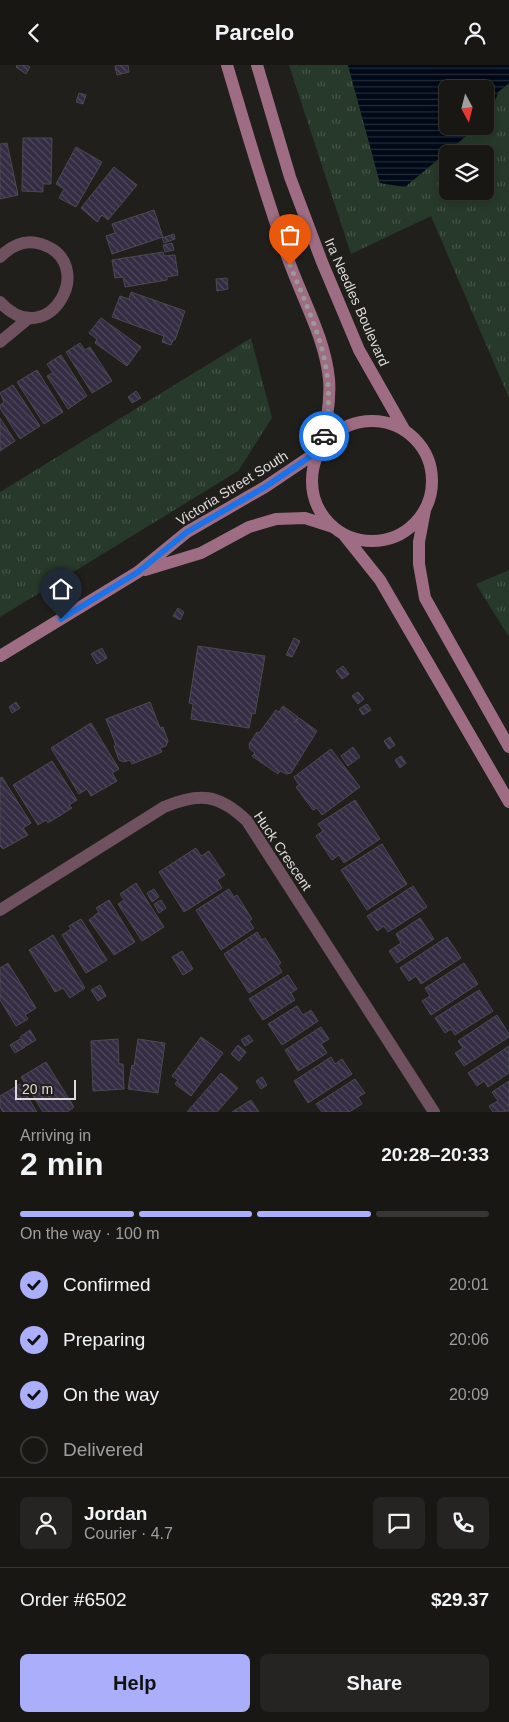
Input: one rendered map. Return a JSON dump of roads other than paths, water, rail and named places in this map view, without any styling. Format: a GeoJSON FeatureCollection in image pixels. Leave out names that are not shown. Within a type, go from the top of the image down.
{"type":"FeatureCollection","features":[{"type":"Feature","properties":{"kind":"main road"},"geometry":{"type":"LineString","coordinates":[[228,65],[290,265],[317,330],[326,359],[329,380],[327,423],[314,467],[312,479],[313,492],[322,514],[339,530],[380,580],[509,802]]}},
{"type":"Feature","properties":{"kind":"main road","name":"Ira Needles Boulevard"},"geometry":{"type":"LineString","coordinates":[[257,65],[290,177],[322,262],[359,350],[405,431]]}},
{"type":"Feature","properties":{"kind":"main road"},"geometry":{"type":"LineString","coordinates":[[320,450],[341,430],[362,422],[382,422],[394,425],[405,431],[419,444],[429,462],[432,476],[432,489],[419,542],[425,598],[509,747]]}},
{"type":"Feature","properties":{"kind":"main road","name":"Victoria Street South"},"geometry":{"type":"LineString","coordinates":[[0,656],[138,572],[187,532],[265,487],[320,450]]}},
{"type":"Feature","properties":{"kind":"main road"},"geometry":{"type":"LineString","coordinates":[[339,530],[355,538],[368,540],[392,537],[409,528],[426,508]]}},
{"type":"Feature","properties":{"kind":"main road","name":"Victoria Street South"},"geometry":{"type":"LineString","coordinates":[[138,572],[202,553],[250,527],[276,519],[304,518],[339,530]]}},
{"type":"Feature","properties":{"kind":"street"},"geometry":{"type":"LineString","coordinates":[[0,257],[9,248],[20,243],[33,242],[46,245],[56,252],[64,263],[68,275],[67,288],[62,300],[54,310],[42,316],[29,318],[12,313],[0,302]]}},
{"type":"Feature","properties":{"kind":"street"},"geometry":{"type":"LineString","coordinates":[[0,342],[29,318]]}},
{"type":"Feature","properties":{"kind":"street","name":"Huck Crescent"},"geometry":{"type":"LineString","coordinates":[[0,911],[164,807],[194,797],[209,798],[222,802],[234,808],[247,821],[434,1112]]}},
{"type":"Feature","properties":{"kind":"water"},"geometry":{"type":"Polygon","coordinates":[[[348,65],[509,65],[509,83],[498,92],[494,104],[494,80],[439,80],[439,135],[467,135],[455,145],[439,145],[439,159],[405,187],[380,183],[348,65]]]}}]}
